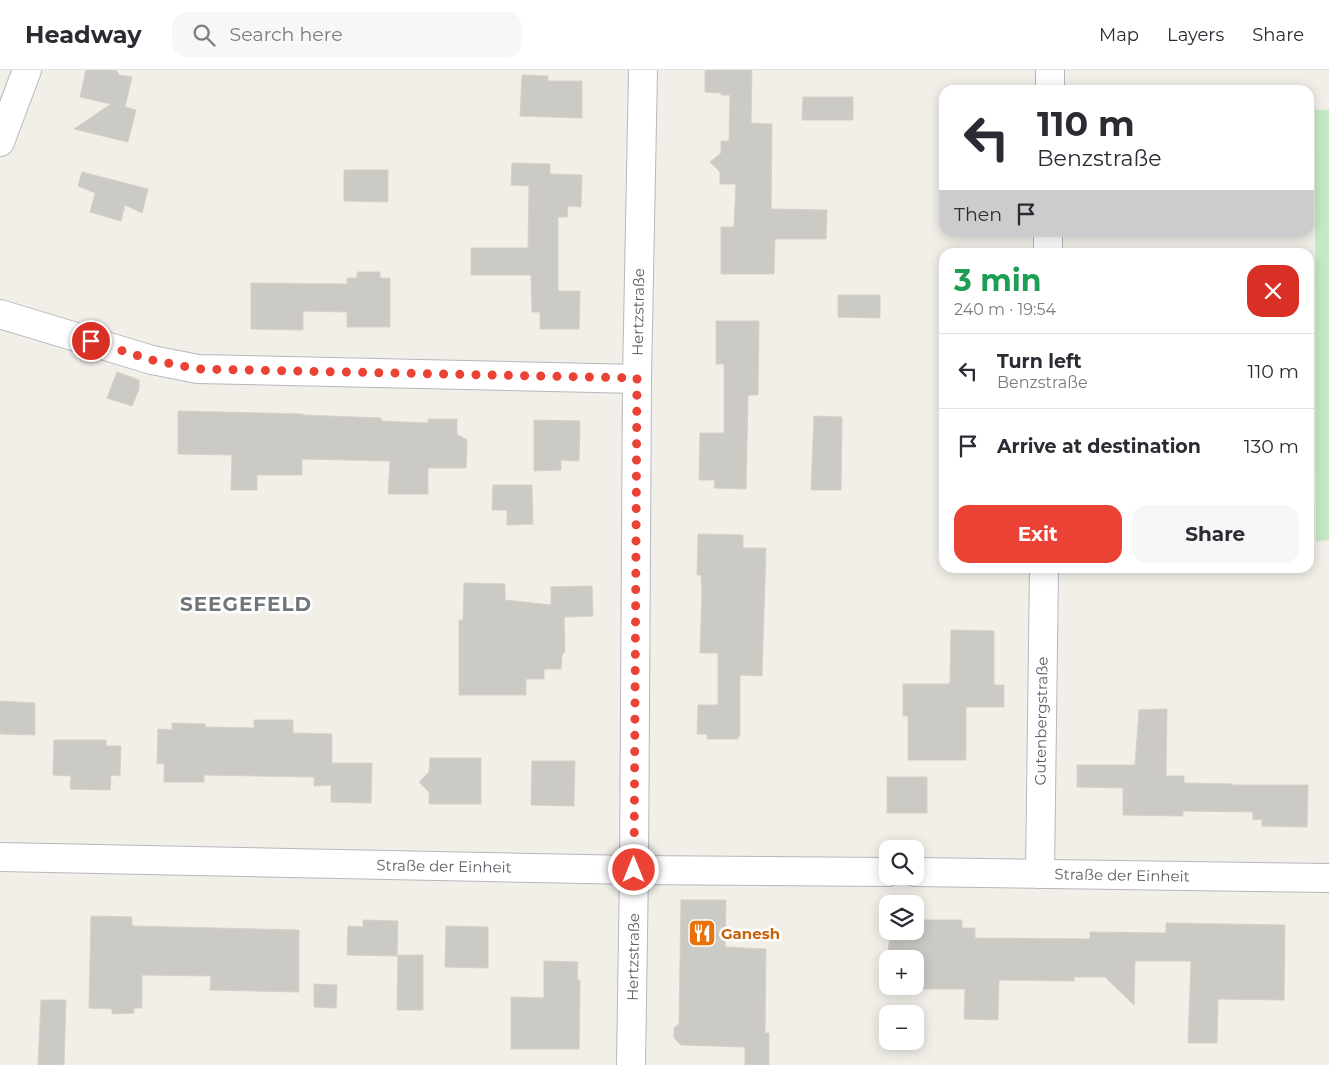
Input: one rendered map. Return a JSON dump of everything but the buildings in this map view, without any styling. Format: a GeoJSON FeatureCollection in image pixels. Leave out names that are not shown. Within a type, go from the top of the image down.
{"type":"FeatureCollection","features":[{"type":"Feature","properties":{"kind":"street"},"geometry":{"type":"LineString","coordinates":[[0,142],[27,70]]}},
{"type":"Feature","properties":{"kind":"street","name":"Hertzstraße"},"geometry":{"type":"LineString","coordinates":[[631,1065],[637,378],[643,70]]}},
{"type":"Feature","properties":{"kind":"street"},"geometry":{"type":"LineString","coordinates":[[1050,70],[1050,85]]}},
{"type":"Feature","properties":{"kind":"street"},"geometry":{"type":"LineString","coordinates":[[0,314],[152,360],[198,369],[637,378]]}},
{"type":"Feature","properties":{"kind":"street","name":"Gutenbergstraße"},"geometry":{"type":"LineString","coordinates":[[1040,874],[1044,573]]}},
{"type":"Feature","properties":{"kind":"street","name":"Straße der Einheit"},"geometry":{"type":"LineString","coordinates":[[0,857],[634,870],[879,872]]}},
{"type":"Feature","properties":{"kind":"street","name":"Straße der Einheit"},"geometry":{"type":"LineString","coordinates":[[924,872],[1329,878]]}},
{"type":"Feature","properties":{"kind":"green space"},"geometry":{"type":"Polygon","coordinates":[[[1315,110],[1329,110],[1329,540],[1316,541],[1315,110]]]}},
{"type":"Feature","properties":{"kind":"place","name":"Ganesh"},"geometry":{"type":"Point","coordinates":[702,933]}},
{"type":"Feature","properties":{"kind":"district","name":"SEEGEFELD"},"geometry":{"type":"Point","coordinates":[246,604]}},
{"type":"Feature","properties":{"kind":"route"},"geometry":{"type":"LineString","coordinates":[[91,341],[152,360],[198,369],[637,378],[634,870]]}}]}
